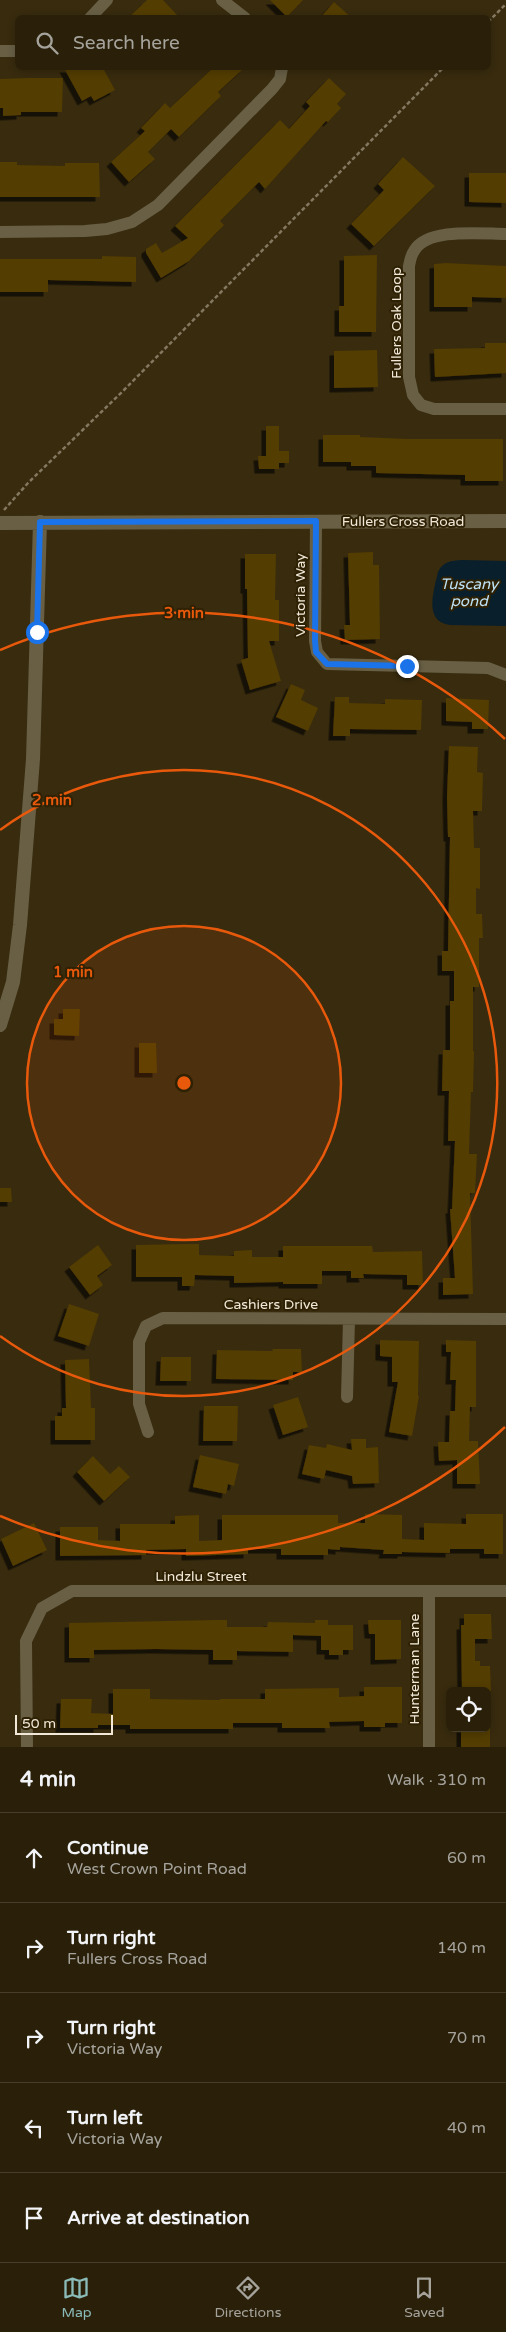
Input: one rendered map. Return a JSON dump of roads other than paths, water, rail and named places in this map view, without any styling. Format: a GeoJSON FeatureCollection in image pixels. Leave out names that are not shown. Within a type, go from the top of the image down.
{"type":"FeatureCollection","features":[{"type":"Feature","properties":{"kind":"street"},"geometry":{"type":"LineString","coordinates":[[93,15],[107,0]]}},
{"type":"Feature","properties":{"kind":"street"},"geometry":{"type":"LineString","coordinates":[[222,0],[241,15]]}},
{"type":"Feature","properties":{"kind":"street"},"geometry":{"type":"LineString","coordinates":[[0,52],[15,51]]}},
{"type":"Feature","properties":{"kind":"street"},"geometry":{"type":"LineString","coordinates":[[0,232],[85,231],[107,229],[132,222],[158,205],[272,89],[280,78],[282,70]]}},
{"type":"Feature","properties":{"kind":"street","name":"Fullers Oak Loop"},"geometry":{"type":"LineString","coordinates":[[506,234],[447,234],[427,238],[414,250],[409,266],[409,377],[413,395],[421,405],[434,410],[506,410]]}},
{"type":"Feature","properties":{"kind":"street","name":"Fullers Cross Road"},"geometry":{"type":"LineString","coordinates":[[1,518],[40,522],[506,521]]}},
{"type":"Feature","properties":{"kind":"street","name":"Victoria Way"},"geometry":{"type":"LineString","coordinates":[[316,521],[315,641],[316,652],[327,664],[488,668],[506,675]]}},
{"type":"Feature","properties":{"kind":"street"},"geometry":{"type":"LineString","coordinates":[[0,1025],[13,982],[20,925],[32,759],[40,522]]}},
{"type":"Feature","properties":{"kind":"street","name":"Cashiers Drive"},"geometry":{"type":"LineString","coordinates":[[148,1432],[139,1404],[139,1342],[146,1326],[163,1318],[506,1319]]}},
{"type":"Feature","properties":{"kind":"street"},"geometry":{"type":"LineString","coordinates":[[347,1397],[349,1319]]}},
{"type":"Feature","properties":{"kind":"street","name":"Lindzlu Street"},"geometry":{"type":"LineString","coordinates":[[27,1747],[26,1641],[42,1608],[72,1591],[506,1591]]}},
{"type":"Feature","properties":{"kind":"street","name":"Hunterman Lane"},"geometry":{"type":"LineString","coordinates":[[429,1591],[429,1747]]}},
{"type":"Feature","properties":{"kind":"water","name":"Tuscany pond"},"geometry":{"type":"Polygon","coordinates":[[[451,561],[506,561],[506,626],[450,625],[442,623],[436,618],[432,604],[438,572],[440,568],[451,561]]]}}]}
